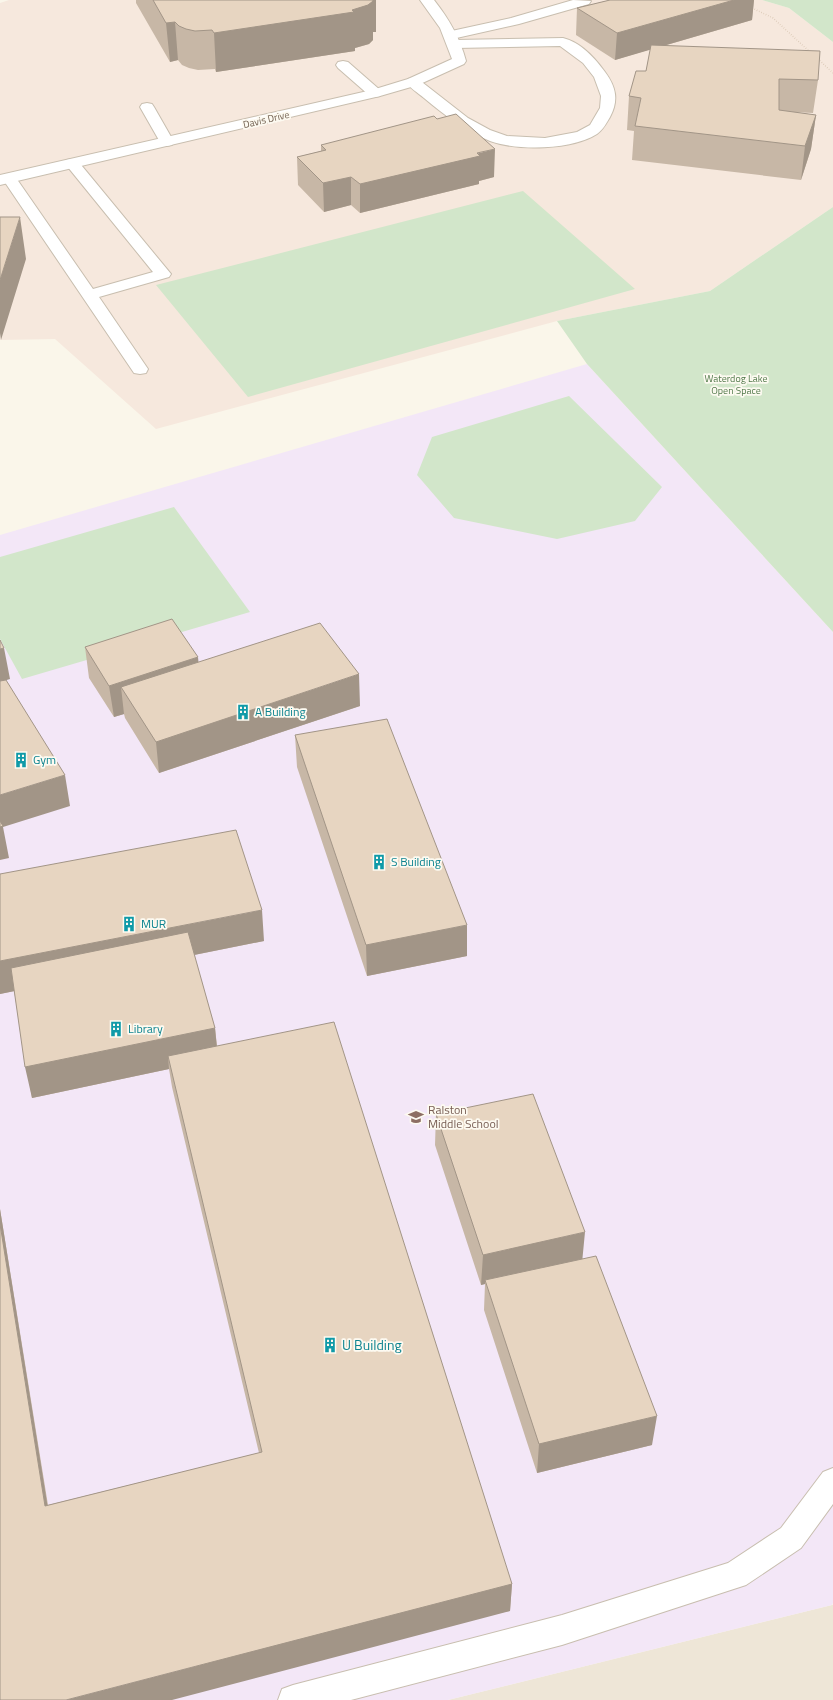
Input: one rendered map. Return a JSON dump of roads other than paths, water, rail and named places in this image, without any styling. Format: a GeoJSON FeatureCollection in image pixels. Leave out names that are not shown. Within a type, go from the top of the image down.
{"type":"FeatureCollection","features":[{"type":"Feature","properties":{"kind":"street","name":"Davis Drive"},"geometry":{"type":"LineString","coordinates":[[5,179],[375,93],[413,82],[459,61],[453,40],[443,20],[427,0]]}},
{"type":"Feature","properties":{"kind":"street"},"geometry":{"type":"LineString","coordinates":[[453,40],[584,1]]}},
{"type":"Feature","properties":{"kind":"street"},"geometry":{"type":"LineString","coordinates":[[413,82],[459,118],[498,138],[527,143],[548,142],[579,136],[594,130],[608,106],[607,88],[597,70],[576,49],[563,42],[453,40]]}},
{"type":"Feature","properties":{"kind":"street"},"geometry":{"type":"LineString","coordinates":[[343,65],[375,93]]}},
{"type":"Feature","properties":{"kind":"street"},"geometry":{"type":"LineString","coordinates":[[147,107],[167,142]]}},
{"type":"Feature","properties":{"kind":"street"},"geometry":{"type":"LineString","coordinates":[[72,163],[163,274],[90,295]]}},
{"type":"Feature","properties":{"kind":"street"},"geometry":{"type":"LineString","coordinates":[[5,179],[90,295],[140,369]]}},
{"type":"Feature","properties":{"kind":"street"},"geometry":{"type":"LineString","coordinates":[[293,1700],[562,1630],[736,1575],[791,1538],[833,1481]]}},
{"type":"Feature","properties":{"kind":"place","name":"A Building"},"geometry":{"type":"Point","coordinates":[243,712]}},
{"type":"Feature","properties":{"kind":"place","name":"Gym"},"geometry":{"type":"Point","coordinates":[21,760]}},
{"type":"Feature","properties":{"kind":"place","name":"S Building"},"geometry":{"type":"Point","coordinates":[379,862]}},
{"type":"Feature","properties":{"kind":"place","name":"MUR"},"geometry":{"type":"Point","coordinates":[129,924]}},
{"type":"Feature","properties":{"kind":"place","name":"Library"},"geometry":{"type":"Point","coordinates":[116,1029]}},
{"type":"Feature","properties":{"kind":"place","name":"Ralston Middle School"},"geometry":{"type":"Point","coordinates":[416,1117]}},
{"type":"Feature","properties":{"kind":"place","name":"U Building"},"geometry":{"type":"Point","coordinates":[330,1345]}},
{"type":"Feature","properties":{"kind":"park label","name":"Waterdog Lake Open Space"},"geometry":{"type":"Point","coordinates":[736,384]}}]}
